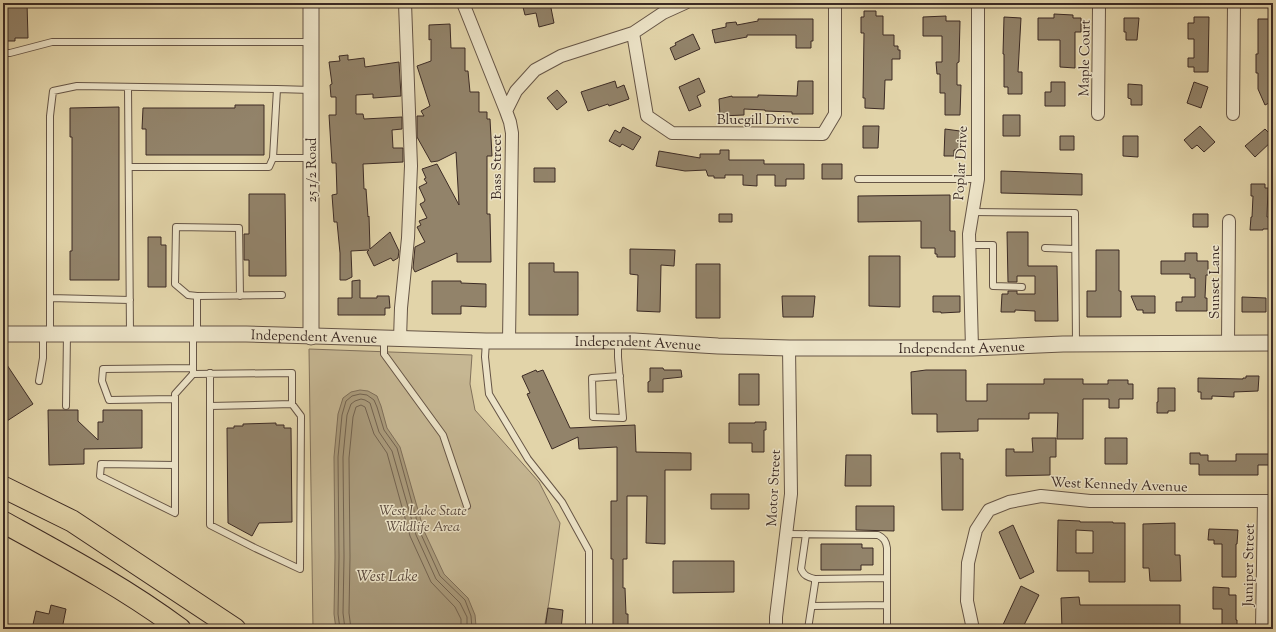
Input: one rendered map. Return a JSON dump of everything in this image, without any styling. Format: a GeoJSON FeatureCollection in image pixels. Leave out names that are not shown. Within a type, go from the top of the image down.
{"type":"FeatureCollection","features":[{"type":"Feature","properties":{"kind":"highway"},"geometry":{"type":"LineString","coordinates":[[3,487],[72,521],[235,629]]}},
{"type":"Feature","properties":{"kind":"highway"},"geometry":{"type":"LineString","coordinates":[[3,522],[117,587],[162,615],[180,629]]}},
{"type":"Feature","properties":{"kind":"street","name":"25 1/2 Road"},"geometry":{"type":"LineString","coordinates":[[310,3],[311,337]]}},
{"type":"Feature","properties":{"kind":"street"},"geometry":{"type":"LineString","coordinates":[[400,339],[400,308],[408,238],[411,166],[405,3]]}},
{"type":"Feature","properties":{"kind":"street","name":"Bass Street"},"geometry":{"type":"LineString","coordinates":[[463,3],[506,111],[512,133],[509,341]]}},
{"type":"Feature","properties":{"kind":"street"},"geometry":{"type":"LineString","coordinates":[[506,111],[516,91],[535,70],[561,56],[633,33],[663,13],[685,3]]}},
{"type":"Feature","properties":{"kind":"street","name":"Bluegill Drive"},"geometry":{"type":"LineString","coordinates":[[633,33],[647,116],[672,133],[823,134],[835,114],[835,3]]}},
{"type":"Feature","properties":{"kind":"street","name":"Poplar Drive"},"geometry":{"type":"LineString","coordinates":[[972,348],[969,234],[978,179],[978,3]]}},
{"type":"Feature","properties":{"kind":"street","name":"Maple Court"},"geometry":{"type":"LineString","coordinates":[[1098,114],[1099,6],[1101,3]]}},
{"type":"Feature","properties":{"kind":"street"},"geometry":{"type":"LineString","coordinates":[[1233,114],[1234,3]]}},
{"type":"Feature","properties":{"kind":"street","name":"Sunset Lane"},"geometry":{"type":"LineString","coordinates":[[1228,343],[1230,221]]}},
{"type":"Feature","properties":{"kind":"street","name":"Independent Avenue"},"geometry":{"type":"LineString","coordinates":[[3,334],[246,334],[486,341],[618,341],[789,348],[972,348],[1076,344],[1273,343]]}},
{"type":"Feature","properties":{"kind":"street","name":"Motor Street"},"geometry":{"type":"LineString","coordinates":[[776,629],[776,616],[791,494],[789,348]]}},
{"type":"Feature","properties":{"kind":"street","name":"West Kennedy Avenue"},"geometry":{"type":"LineString","coordinates":[[973,629],[967,601],[968,563],[976,530],[989,510],[1009,502],[1041,496],[1090,500],[1269,501]]}},
{"type":"Feature","properties":{"kind":"street","name":"Juniper Street"},"geometry":{"type":"LineString","coordinates":[[1262,629],[1269,501]]}},
{"type":"Feature","properties":{"kind":"lane"},"geometry":{"type":"LineString","coordinates":[[3,54],[10,54],[52,42],[310,42]]}},
{"type":"Feature","properties":{"kind":"lane"},"geometry":{"type":"LineString","coordinates":[[40,381],[50,298],[50,116],[53,91],[77,86],[310,90]]}},
{"type":"Feature","properties":{"kind":"lane"},"geometry":{"type":"LineString","coordinates":[[128,87],[130,334]]}},
{"type":"Feature","properties":{"kind":"lane"},"geometry":{"type":"LineString","coordinates":[[129,167],[269,167],[273,158],[277,89]]}},
{"type":"Feature","properties":{"kind":"lane"},"geometry":{"type":"LineString","coordinates":[[273,158],[311,158]]}},
{"type":"Feature","properties":{"kind":"lane"},"geometry":{"type":"LineString","coordinates":[[858,179],[978,179]]}},
{"type":"Feature","properties":{"kind":"lane"},"geometry":{"type":"LineString","coordinates":[[972,212],[1075,213],[1076,344]]}},
{"type":"Feature","properties":{"kind":"lane"},"geometry":{"type":"LineString","coordinates":[[240,296],[239,228],[176,228],[175,284],[188,295],[197,296],[240,296],[282,296]]}},
{"type":"Feature","properties":{"kind":"lane"},"geometry":{"type":"LineString","coordinates":[[969,245],[993,245],[993,286],[1022,287]]}},
{"type":"Feature","properties":{"kind":"lane"},"geometry":{"type":"LineString","coordinates":[[1045,248],[1075,249]]}},
{"type":"Feature","properties":{"kind":"lane"},"geometry":{"type":"LineString","coordinates":[[175,465],[101,464],[100,476],[175,513],[175,465],[175,399],[175,394],[193,371],[197,296]]}},
{"type":"Feature","properties":{"kind":"lane"},"geometry":{"type":"LineString","coordinates":[[50,298],[130,300]]}},
{"type":"Feature","properties":{"kind":"lane"},"geometry":{"type":"LineString","coordinates":[[66,406],[67,334]]}},
{"type":"Feature","properties":{"kind":"lane"},"geometry":{"type":"LineString","coordinates":[[384,339],[384,354],[443,435],[467,506]]}},
{"type":"Feature","properties":{"kind":"lane"},"geometry":{"type":"LineString","coordinates":[[486,341],[485,357],[489,394],[528,459],[562,502],[589,551],[589,629]]}},
{"type":"Feature","properties":{"kind":"lane"},"geometry":{"type":"LineString","coordinates":[[618,341],[623,418],[593,417],[592,378],[620,376]]}},
{"type":"Feature","properties":{"kind":"lane"},"geometry":{"type":"LineString","coordinates":[[175,399],[110,400],[102,381],[102,369],[193,371],[210,373],[292,373],[292,404],[301,416],[300,568],[255,548],[210,525],[210,373]]}},
{"type":"Feature","properties":{"kind":"lane"},"geometry":{"type":"LineString","coordinates":[[210,406],[292,404]]}},
{"type":"Feature","properties":{"kind":"lane"},"geometry":{"type":"LineString","coordinates":[[786,534],[878,535],[882,537],[886,542],[887,548],[887,629]]}},
{"type":"Feature","properties":{"kind":"lane"},"geometry":{"type":"LineString","coordinates":[[806,534],[801,570],[803,574],[808,577],[815,579],[887,578]]}},
{"type":"Feature","properties":{"kind":"lane"},"geometry":{"type":"LineString","coordinates":[[808,629],[815,579]]}},
{"type":"Feature","properties":{"kind":"lane"},"geometry":{"type":"LineString","coordinates":[[812,606],[887,605]]}},
{"type":"Feature","properties":{"kind":"green space","name":"West Lake State Wildlife Area"},"geometry":{"type":"Polygon","coordinates":[[[309,349],[472,355],[470,384],[475,410],[539,482],[560,523],[544,629],[313,629],[309,349]]]}},
{"type":"Feature","properties":{"kind":"water","name":"West Lake"},"geometry":{"type":"Polygon","coordinates":[[[360,390],[368,391],[377,396],[387,428],[400,447],[424,531],[444,574],[468,598],[475,615],[475,629],[336,629],[334,614],[334,457],[338,414],[343,398],[351,392],[360,390]]]}},
{"type":"Feature","properties":{"kind":"building"},"geometry":{"type":"Polygon","coordinates":[[[3,3],[27,3],[28,38],[15,38],[15,41],[3,41],[3,3]]]}},
{"type":"Feature","properties":{"kind":"building"},"geometry":{"type":"Polygon","coordinates":[[[522,3],[550,3],[554,23],[539,27],[536,13],[525,15],[522,3]]]}},
{"type":"Feature","properties":{"kind":"building"},"geometry":{"type":"Polygon","coordinates":[[[864,11],[876,11],[876,16],[883,16],[883,35],[894,35],[894,46],[898,46],[898,50],[900,50],[900,59],[892,59],[892,80],[885,80],[884,109],[865,108],[865,98],[863,98],[864,33],[861,33],[861,17],[864,17],[864,11]]]}},
{"type":"Feature","properties":{"kind":"building"},"geometry":{"type":"Polygon","coordinates":[[[1054,14],[1073,15],[1073,18],[1081,18],[1081,32],[1075,32],[1075,68],[1060,67],[1060,40],[1038,40],[1038,18],[1054,18],[1054,14]]]}},
{"type":"Feature","properties":{"kind":"building"},"geometry":{"type":"Polygon","coordinates":[[[946,16],[946,21],[960,21],[957,85],[961,85],[960,115],[945,115],[945,93],[940,93],[940,74],[937,74],[936,62],[942,62],[942,36],[923,36],[923,17],[946,16]]]}},
{"type":"Feature","properties":{"kind":"building"},"geometry":{"type":"Polygon","coordinates":[[[1004,17],[1021,18],[1018,72],[1022,72],[1022,94],[1008,94],[1008,87],[1004,87],[1004,17]]]}},
{"type":"Feature","properties":{"kind":"building"},"geometry":{"type":"Polygon","coordinates":[[[1194,17],[1209,17],[1208,72],[1194,72],[1194,67],[1188,67],[1188,58],[1194,58],[1194,39],[1188,39],[1188,23],[1194,23],[1194,17]]]}},
{"type":"Feature","properties":{"kind":"building"},"geometry":{"type":"Polygon","coordinates":[[[1124,18],[1139,18],[1137,40],[1126,40],[1126,32],[1124,32],[1124,18]]]}},
{"type":"Feature","properties":{"kind":"building"},"geometry":{"type":"Polygon","coordinates":[[[758,19],[813,19],[813,41],[811,41],[811,48],[796,48],[796,35],[747,35],[747,37],[715,43],[712,30],[726,27],[726,23],[736,22],[737,25],[758,21],[758,19]]]}},
{"type":"Feature","properties":{"kind":"building"},"geometry":{"type":"Polygon","coordinates":[[[1258,19],[1273,19],[1273,101],[1265,105],[1258,89],[1258,73],[1256,73],[1256,54],[1258,54],[1258,19]]]}},
{"type":"Feature","properties":{"kind":"building"},"geometry":{"type":"Polygon","coordinates":[[[450,24],[451,48],[465,48],[465,71],[468,71],[470,92],[479,92],[479,112],[487,112],[487,119],[490,119],[492,156],[487,156],[487,214],[490,214],[491,262],[457,262],[457,253],[415,272],[413,268],[415,247],[425,242],[417,227],[421,225],[419,221],[427,218],[420,204],[425,200],[419,187],[427,183],[424,179],[426,178],[422,169],[437,164],[459,205],[456,152],[438,161],[431,162],[417,137],[417,116],[424,116],[421,111],[430,106],[417,66],[431,61],[431,39],[429,40],[429,25],[450,24]]]}},
{"type":"Feature","properties":{"kind":"building"},"geometry":{"type":"Polygon","coordinates":[[[693,34],[700,49],[675,60],[670,48],[676,45],[675,43],[693,34]]]}},
{"type":"Feature","properties":{"kind":"building"},"geometry":{"type":"Polygon","coordinates":[[[348,55],[348,60],[364,58],[365,67],[399,62],[401,96],[373,98],[373,94],[356,95],[356,114],[363,114],[364,119],[402,117],[402,129],[392,130],[393,148],[403,148],[403,162],[363,164],[364,189],[366,189],[368,217],[369,216],[370,249],[390,232],[399,251],[398,258],[393,261],[391,258],[374,266],[367,252],[369,250],[351,251],[352,277],[346,280],[340,280],[340,253],[337,222],[334,222],[332,195],[337,194],[336,163],[332,163],[329,115],[336,115],[336,97],[331,97],[330,85],[332,84],[329,62],[340,61],[339,56],[348,55]]]}},
{"type":"Feature","properties":{"kind":"building"},"geometry":{"type":"Polygon","coordinates":[[[699,78],[705,92],[697,96],[701,106],[689,111],[679,87],[699,78]]]}},
{"type":"Feature","properties":{"kind":"building"},"geometry":{"type":"Polygon","coordinates":[[[615,81],[617,88],[624,85],[629,99],[588,111],[581,92],[615,81]]]}},
{"type":"Feature","properties":{"kind":"building"},"geometry":{"type":"Polygon","coordinates":[[[798,81],[813,81],[813,114],[792,114],[792,112],[744,109],[744,115],[720,116],[719,99],[732,96],[758,97],[758,95],[797,96],[798,81]]]}},
{"type":"Feature","properties":{"kind":"building"},"geometry":{"type":"Polygon","coordinates":[[[1051,82],[1065,82],[1065,106],[1045,106],[1045,92],[1051,92],[1051,82]]]}},
{"type":"Feature","properties":{"kind":"building"},"geometry":{"type":"Polygon","coordinates":[[[1194,82],[1208,87],[1201,108],[1187,103],[1194,82]]]}},
{"type":"Feature","properties":{"kind":"building"},"geometry":{"type":"Polygon","coordinates":[[[1128,84],[1142,85],[1142,105],[1131,105],[1131,99],[1128,98],[1128,84]]]}},
{"type":"Feature","properties":{"kind":"building"},"geometry":{"type":"Polygon","coordinates":[[[557,90],[567,102],[557,110],[547,98],[557,90]]]}},
{"type":"Feature","properties":{"kind":"building"},"geometry":{"type":"Polygon","coordinates":[[[235,105],[264,105],[264,155],[146,155],[146,129],[142,129],[143,108],[235,108],[235,105]]]}},
{"type":"Feature","properties":{"kind":"building"},"geometry":{"type":"Polygon","coordinates":[[[119,107],[119,280],[70,280],[70,251],[72,251],[72,137],[70,137],[70,108],[119,107]]]}},
{"type":"Feature","properties":{"kind":"building"},"geometry":{"type":"Polygon","coordinates":[[[1003,115],[1020,115],[1020,136],[1003,136],[1003,115]]]}},
{"type":"Feature","properties":{"kind":"building"},"geometry":{"type":"Polygon","coordinates":[[[863,126],[879,126],[878,148],[863,148],[863,126]]]}},
{"type":"Feature","properties":{"kind":"building"},"geometry":{"type":"Polygon","coordinates":[[[1200,126],[1215,142],[1204,152],[1197,145],[1192,149],[1184,140],[1200,126]]]}},
{"type":"Feature","properties":{"kind":"building"},"geometry":{"type":"Polygon","coordinates":[[[623,127],[641,137],[633,150],[622,144],[620,147],[609,141],[615,130],[620,133],[623,127]]]}},
{"type":"Feature","properties":{"kind":"building"},"geometry":{"type":"Polygon","coordinates":[[[945,129],[960,131],[959,149],[954,150],[954,156],[944,156],[945,129]]]}},
{"type":"Feature","properties":{"kind":"building"},"geometry":{"type":"Polygon","coordinates":[[[1265,129],[1273,137],[1273,140],[1255,157],[1245,146],[1265,129]]]}},
{"type":"Feature","properties":{"kind":"building"},"geometry":{"type":"Polygon","coordinates":[[[1060,136],[1074,136],[1074,150],[1060,150],[1060,136]]]}},
{"type":"Feature","properties":{"kind":"building"},"geometry":{"type":"Polygon","coordinates":[[[1123,136],[1138,136],[1138,157],[1123,156],[1123,136]]]}},
{"type":"Feature","properties":{"kind":"building"},"geometry":{"type":"Polygon","coordinates":[[[720,150],[729,150],[729,160],[764,160],[764,164],[804,164],[804,179],[786,179],[786,186],[775,186],[775,175],[757,175],[757,186],[743,185],[743,175],[725,175],[725,178],[714,178],[714,176],[708,176],[706,170],[685,171],[656,166],[659,151],[700,158],[700,154],[720,154],[720,150]]]}},
{"type":"Feature","properties":{"kind":"building"},"geometry":{"type":"Polygon","coordinates":[[[822,164],[842,164],[842,179],[822,179],[822,164]]]}},
{"type":"Feature","properties":{"kind":"building"},"geometry":{"type":"Polygon","coordinates":[[[534,168],[555,168],[555,182],[534,182],[534,168]]]}},
{"type":"Feature","properties":{"kind":"building"},"geometry":{"type":"Polygon","coordinates":[[[1001,171],[1082,174],[1082,195],[1001,193],[1001,171]]]}},
{"type":"Feature","properties":{"kind":"building"},"geometry":{"type":"Polygon","coordinates":[[[1251,184],[1265,184],[1265,188],[1268,188],[1267,217],[1273,217],[1273,229],[1250,230],[1253,196],[1251,196],[1251,184]]]}},
{"type":"Feature","properties":{"kind":"building"},"geometry":{"type":"Polygon","coordinates":[[[249,194],[285,194],[286,276],[249,276],[249,260],[244,260],[244,234],[249,234],[249,194]]]}},
{"type":"Feature","properties":{"kind":"building"},"geometry":{"type":"Polygon","coordinates":[[[950,195],[950,231],[955,231],[955,257],[937,257],[937,254],[935,254],[935,248],[921,248],[921,221],[858,222],[858,196],[950,195]]]}},
{"type":"Feature","properties":{"kind":"building"},"geometry":{"type":"Polygon","coordinates":[[[719,214],[732,214],[732,222],[719,222],[719,214]]]}},
{"type":"Feature","properties":{"kind":"building"},"geometry":{"type":"Polygon","coordinates":[[[1193,214],[1208,214],[1208,227],[1193,227],[1193,214]]]}},
{"type":"Feature","properties":{"kind":"building"},"geometry":{"type":"Polygon","coordinates":[[[1007,232],[1028,232],[1028,266],[1057,266],[1058,321],[1035,321],[1035,311],[1015,310],[1015,312],[1001,312],[1002,294],[1008,294],[1008,291],[1017,291],[1017,294],[1035,294],[1035,276],[1017,276],[1017,282],[1008,282],[1007,232]]]}},
{"type":"Feature","properties":{"kind":"building"},"geometry":{"type":"Polygon","coordinates":[[[148,237],[161,237],[161,245],[166,245],[166,287],[148,287],[148,237]]]}},
{"type":"Feature","properties":{"kind":"building"},"geometry":{"type":"Polygon","coordinates":[[[630,249],[675,250],[674,266],[661,265],[660,312],[637,311],[638,275],[630,274],[630,249]]]}},
{"type":"Feature","properties":{"kind":"building"},"geometry":{"type":"Polygon","coordinates":[[[1096,250],[1119,250],[1119,291],[1121,291],[1121,317],[1087,317],[1087,291],[1096,291],[1096,250]]]}},
{"type":"Feature","properties":{"kind":"building"},"geometry":{"type":"Polygon","coordinates":[[[1185,253],[1197,253],[1197,261],[1208,261],[1205,298],[1207,298],[1207,311],[1176,311],[1176,302],[1182,302],[1182,297],[1195,297],[1195,278],[1190,278],[1190,274],[1161,274],[1161,261],[1185,261],[1185,253]]]}},
{"type":"Feature","properties":{"kind":"building"},"geometry":{"type":"Polygon","coordinates":[[[869,256],[900,256],[900,307],[869,306],[869,256]]]}},
{"type":"Feature","properties":{"kind":"building"},"geometry":{"type":"Polygon","coordinates":[[[529,263],[554,263],[554,272],[578,272],[578,315],[529,315],[529,263]]]}},
{"type":"Feature","properties":{"kind":"building"},"geometry":{"type":"Polygon","coordinates":[[[696,264],[720,264],[720,318],[696,318],[696,264]]]}},
{"type":"Feature","properties":{"kind":"building"},"geometry":{"type":"Polygon","coordinates":[[[360,280],[360,298],[389,296],[390,308],[385,308],[385,315],[338,315],[338,298],[352,298],[352,281],[360,280]]]}},
{"type":"Feature","properties":{"kind":"building"},"geometry":{"type":"Polygon","coordinates":[[[432,281],[461,281],[461,283],[486,284],[486,307],[461,306],[461,314],[432,314],[432,281]]]}},
{"type":"Feature","properties":{"kind":"building"},"geometry":{"type":"Polygon","coordinates":[[[782,296],[815,296],[813,317],[783,317],[782,296]]]}},
{"type":"Feature","properties":{"kind":"building"},"geometry":{"type":"Polygon","coordinates":[[[933,296],[960,296],[960,312],[933,312],[933,296]]]}},
{"type":"Feature","properties":{"kind":"building"},"geometry":{"type":"Polygon","coordinates":[[[1131,296],[1155,296],[1155,313],[1143,313],[1143,310],[1137,310],[1131,296]]]}},
{"type":"Feature","properties":{"kind":"building"},"geometry":{"type":"Polygon","coordinates":[[[1242,297],[1266,298],[1266,312],[1242,312],[1242,297]]]}},
{"type":"Feature","properties":{"kind":"building"},"geometry":{"type":"Polygon","coordinates":[[[3,359],[33,404],[7,421],[3,415],[3,359]]]}},
{"type":"Feature","properties":{"kind":"building"},"geometry":{"type":"Polygon","coordinates":[[[650,368],[681,370],[682,377],[663,379],[663,392],[648,392],[650,368]]]}},
{"type":"Feature","properties":{"kind":"building"},"geometry":{"type":"Polygon","coordinates":[[[536,370],[537,372],[543,370],[570,428],[635,425],[636,452],[691,453],[691,470],[665,470],[665,544],[646,543],[647,496],[627,496],[627,559],[623,559],[623,588],[625,588],[628,629],[613,629],[611,501],[617,501],[617,447],[579,449],[578,437],[552,449],[527,394],[530,393],[522,376],[536,370]]]}},
{"type":"Feature","properties":{"kind":"building"},"geometry":{"type":"Polygon","coordinates":[[[926,370],[966,370],[966,401],[987,401],[987,384],[1044,384],[1044,379],[1083,379],[1083,384],[1108,384],[1108,380],[1128,380],[1128,384],[1133,384],[1133,399],[1119,399],[1119,408],[1109,408],[1109,399],[1083,399],[1083,439],[1057,439],[1058,413],[1029,413],[1029,419],[978,419],[978,431],[937,432],[937,414],[912,414],[911,372],[926,370]]]}},
{"type":"Feature","properties":{"kind":"building"},"geometry":{"type":"Polygon","coordinates":[[[739,374],[759,374],[759,405],[739,405],[739,374]]]}},
{"type":"Feature","properties":{"kind":"building"},"geometry":{"type":"Polygon","coordinates":[[[1246,376],[1259,376],[1258,391],[1234,392],[1234,397],[1212,396],[1212,399],[1201,399],[1201,392],[1198,392],[1198,378],[1243,379],[1246,378],[1246,376]]]}},
{"type":"Feature","properties":{"kind":"building"},"geometry":{"type":"Polygon","coordinates":[[[1158,388],[1175,388],[1175,411],[1168,411],[1168,413],[1157,413],[1158,388]]]}},
{"type":"Feature","properties":{"kind":"building"},"geometry":{"type":"Polygon","coordinates":[[[48,410],[78,410],[78,421],[98,440],[98,422],[103,422],[103,410],[142,410],[142,448],[84,449],[84,464],[49,465],[48,410]]]}},
{"type":"Feature","properties":{"kind":"building"},"geometry":{"type":"Polygon","coordinates":[[[766,422],[766,430],[764,430],[764,452],[752,452],[752,443],[729,443],[729,423],[766,422]]]}},
{"type":"Feature","properties":{"kind":"building"},"geometry":{"type":"Polygon","coordinates":[[[276,423],[276,425],[284,425],[284,428],[291,428],[292,522],[259,523],[252,536],[228,523],[227,428],[243,426],[243,424],[276,423]]]}},
{"type":"Feature","properties":{"kind":"building"},"geometry":{"type":"Polygon","coordinates":[[[1032,438],[1056,438],[1056,457],[1050,457],[1050,475],[1006,476],[1006,449],[1014,449],[1014,452],[1033,452],[1032,438]]]}},
{"type":"Feature","properties":{"kind":"building"},"geometry":{"type":"Polygon","coordinates":[[[1105,438],[1127,438],[1127,464],[1105,464],[1105,438]]]}},
{"type":"Feature","properties":{"kind":"building"},"geometry":{"type":"Polygon","coordinates":[[[941,453],[960,453],[960,459],[963,459],[963,510],[942,510],[941,453]]]}},
{"type":"Feature","properties":{"kind":"building"},"geometry":{"type":"Polygon","coordinates":[[[1190,453],[1208,455],[1208,461],[1236,461],[1236,454],[1273,454],[1273,465],[1258,465],[1258,475],[1199,475],[1199,464],[1190,464],[1190,453]]]}},
{"type":"Feature","properties":{"kind":"building"},"geometry":{"type":"Polygon","coordinates":[[[846,455],[871,455],[871,486],[845,486],[846,455]]]}},
{"type":"Feature","properties":{"kind":"building"},"geometry":{"type":"Polygon","coordinates":[[[711,494],[749,494],[749,509],[711,509],[711,494]]]}},
{"type":"Feature","properties":{"kind":"building"},"geometry":{"type":"Polygon","coordinates":[[[856,506],[894,506],[894,531],[856,530],[856,506]]]}},
{"type":"Feature","properties":{"kind":"building"},"geometry":{"type":"Polygon","coordinates":[[[1058,520],[1125,523],[1125,582],[1089,582],[1089,571],[1057,571],[1058,520]],[[1076,530],[1076,553],[1093,553],[1093,531],[1076,530]]]}},
{"type":"Feature","properties":{"kind":"building"},"geometry":{"type":"Polygon","coordinates":[[[1175,523],[1175,555],[1180,555],[1181,581],[1150,581],[1149,568],[1143,568],[1143,524],[1175,523]]]}},
{"type":"Feature","properties":{"kind":"building"},"geometry":{"type":"Polygon","coordinates":[[[1013,525],[1034,572],[1020,579],[999,532],[1013,525]]]}},
{"type":"Feature","properties":{"kind":"building"},"geometry":{"type":"Polygon","coordinates":[[[1209,529],[1238,530],[1236,544],[1236,577],[1222,577],[1222,544],[1214,544],[1214,540],[1208,540],[1209,529]]]}},
{"type":"Feature","properties":{"kind":"building"},"geometry":{"type":"Polygon","coordinates":[[[821,544],[862,544],[862,548],[873,548],[873,565],[861,565],[861,570],[821,570],[821,544]]]}},
{"type":"Feature","properties":{"kind":"building"},"geometry":{"type":"Polygon","coordinates":[[[673,561],[734,561],[734,592],[673,593],[673,561]]]}},
{"type":"Feature","properties":{"kind":"building"},"geometry":{"type":"Polygon","coordinates":[[[1021,586],[1039,595],[1022,629],[1001,629],[1021,586]]]}},
{"type":"Feature","properties":{"kind":"building"},"geometry":{"type":"Polygon","coordinates":[[[1213,587],[1229,588],[1229,595],[1236,595],[1237,629],[1222,629],[1222,609],[1213,609],[1213,587]]]}},
{"type":"Feature","properties":{"kind":"building"},"geometry":{"type":"Polygon","coordinates":[[[1079,597],[1080,605],[1180,605],[1180,629],[1062,629],[1061,598],[1079,597]]]}},
{"type":"Feature","properties":{"kind":"building"},"geometry":{"type":"Polygon","coordinates":[[[51,605],[66,609],[62,629],[32,629],[36,611],[49,614],[51,605]]]}},
{"type":"Feature","properties":{"kind":"building"},"geometry":{"type":"Polygon","coordinates":[[[548,608],[563,610],[561,629],[545,629],[548,608]]]}}]}
